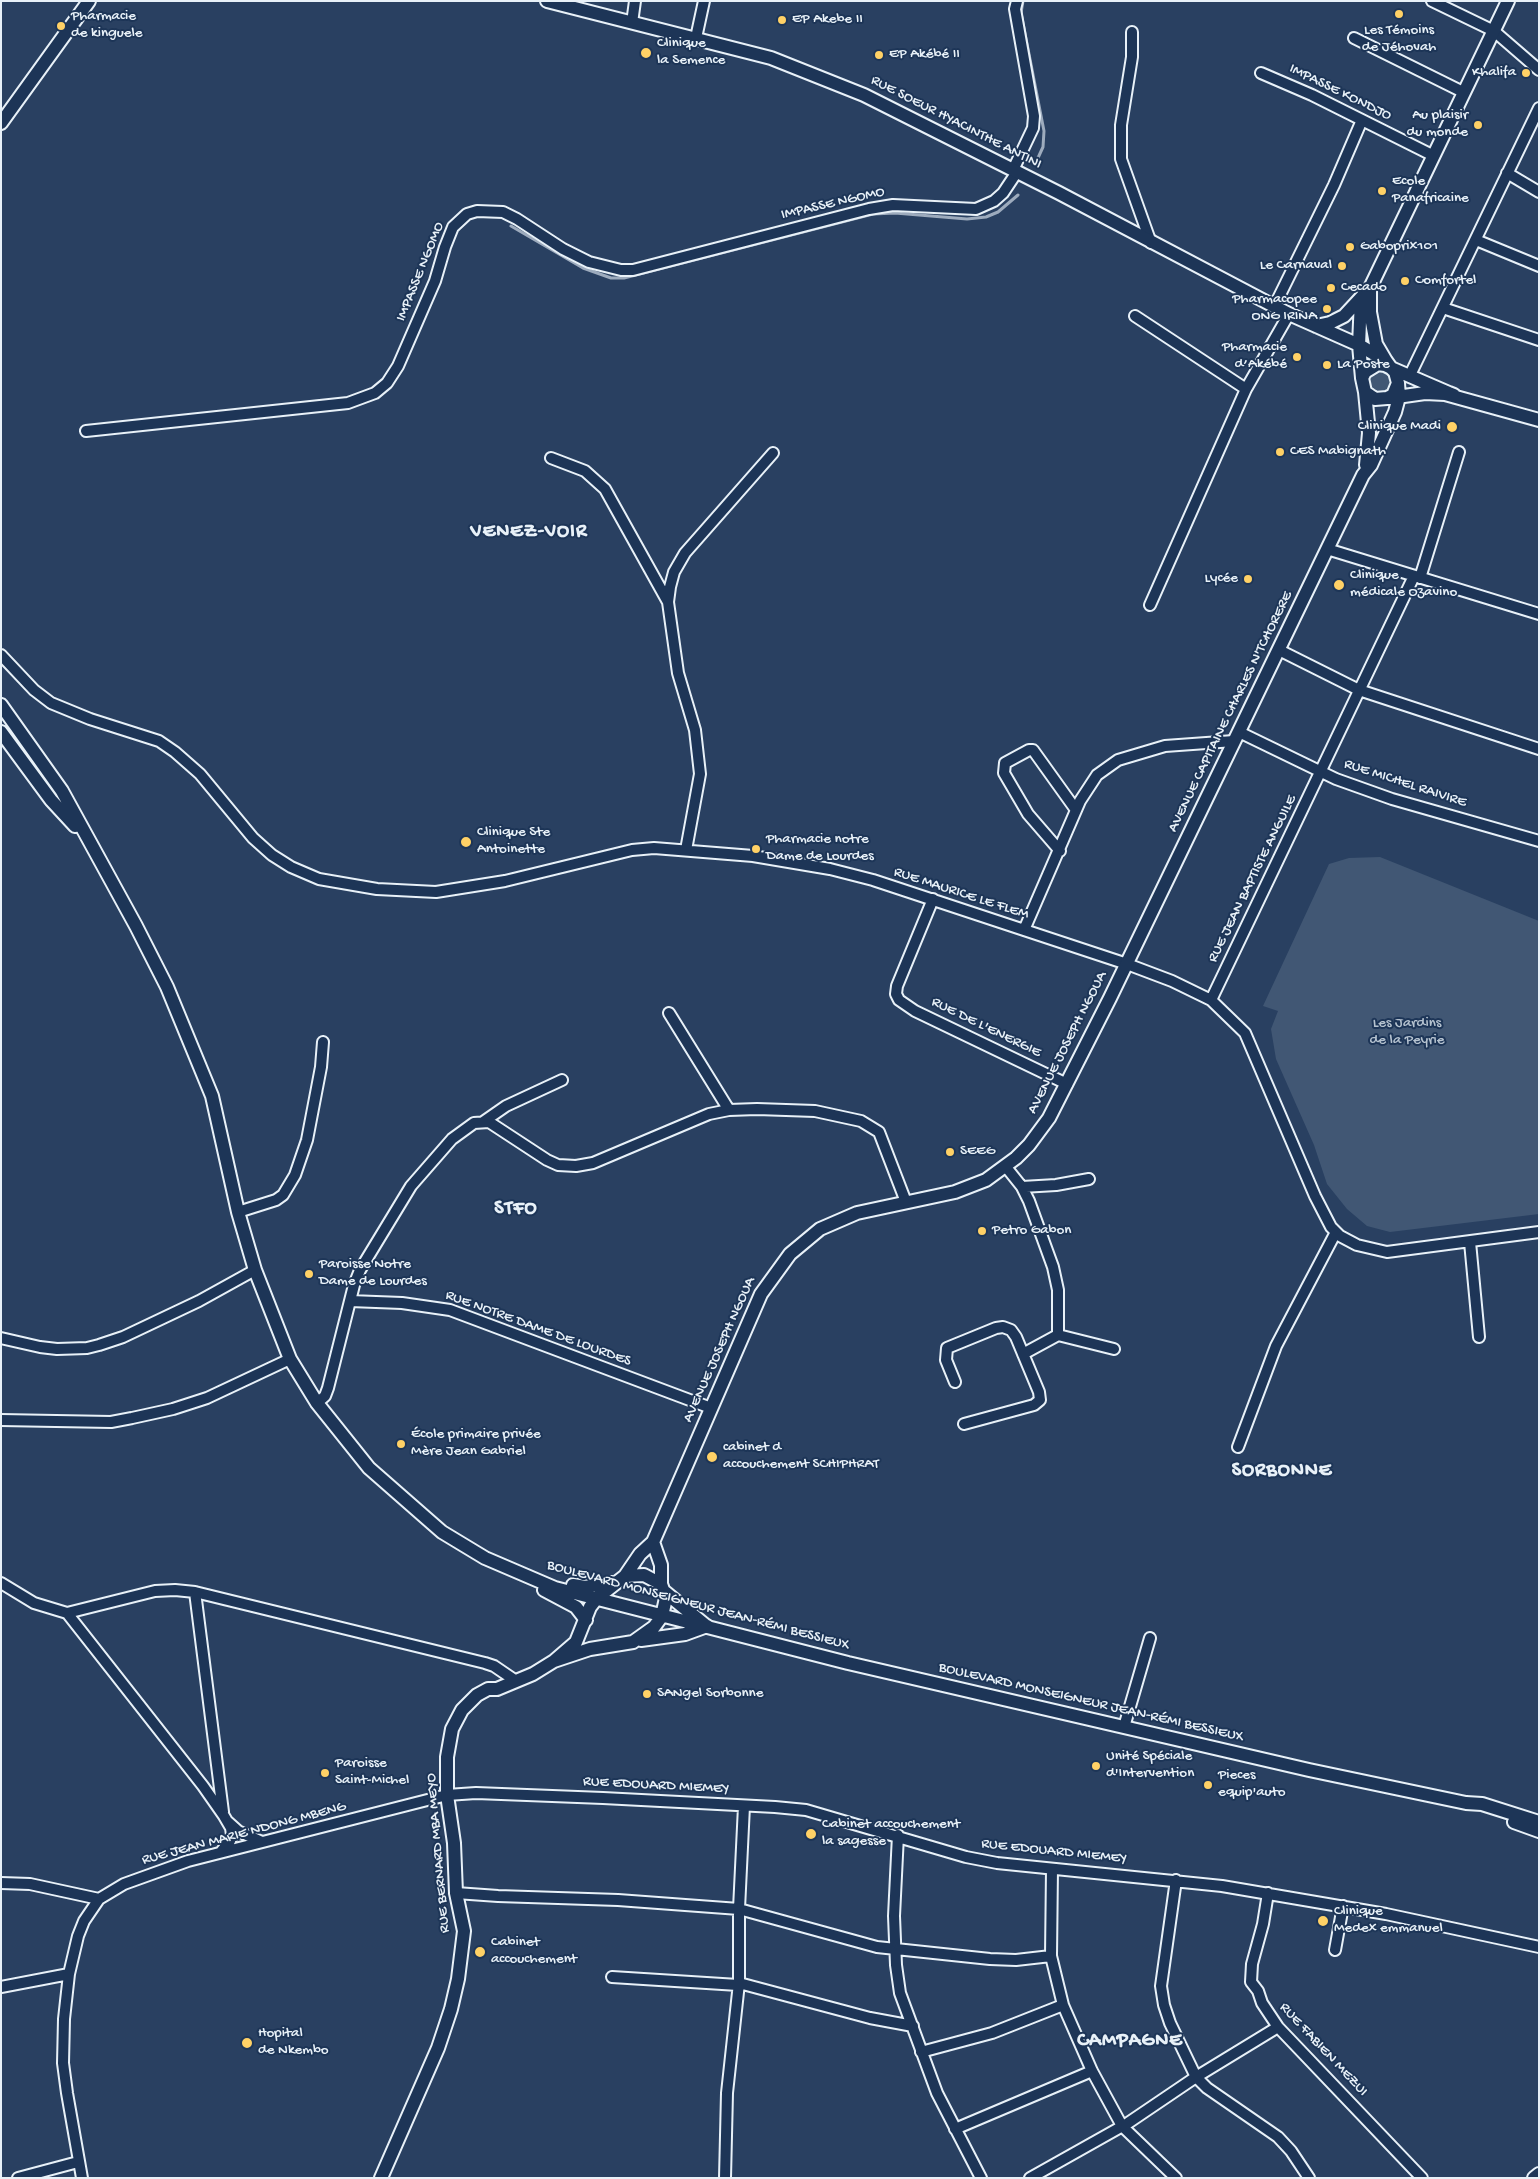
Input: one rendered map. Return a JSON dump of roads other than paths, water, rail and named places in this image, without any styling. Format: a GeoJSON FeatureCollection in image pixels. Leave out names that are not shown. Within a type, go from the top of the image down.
{"type":"FeatureCollection","features":[{"type":"Feature","properties":{"kind":"main road"},"geometry":{"type":"LineString","coordinates":[[1,123],[88,1]]}},
{"type":"Feature","properties":{"kind":"main road"},"geometry":{"type":"LineString","coordinates":[[1362,375],[1347,349],[1322,329],[1336,320],[1370,288],[1432,155],[1508,1]]}},
{"type":"Feature","properties":{"kind":"main road","name":"RUE SOEUR HYACINTHE ANTINI"},"geometry":{"type":"LineString","coordinates":[[556,2],[780,60],[864,95],[1015,171],[1274,307],[1359,345],[1389,365],[1454,396]]}},
{"type":"Feature","properties":{"kind":"main road"},"geometry":{"type":"LineString","coordinates":[[1370,288],[1372,330],[1376,344],[1398,383],[1393,398],[1395,412]]}},
{"type":"Feature","properties":{"kind":"main road"},"geometry":{"type":"LineString","coordinates":[[1360,299],[1359,345],[1370,433],[1364,475]]}},
{"type":"Feature","properties":{"kind":"main road"},"geometry":{"type":"LineString","coordinates":[[1362,375],[1371,366],[1378,364],[1389,365]]}},
{"type":"Feature","properties":{"kind":"main road"},"geometry":{"type":"LineString","coordinates":[[1365,392],[1375,399],[1435,393],[1454,396],[1539,420]]}},
{"type":"Feature","properties":{"kind":"main road"},"geometry":{"type":"LineString","coordinates":[[1395,412],[1413,394]]}},
{"type":"Feature","properties":{"kind":"main road","name":"AVENUE CAPITAINE CHARLES N'TCHORERE"},"geometry":{"type":"LineString","coordinates":[[1127,964],[1327,549],[1364,475],[1371,465],[1395,412]]}},
{"type":"Feature","properties":{"kind":"main road","name":"BOULEVARD MONSEIGNEUR JEAN-RÉMI BESSIEUX"},"geometry":{"type":"LineString","coordinates":[[1,705],[62,792],[136,926],[167,987],[212,1096],[238,1212],[255,1270],[290,1360],[317,1403],[369,1468],[406,1503],[454,1540],[519,1574],[555,1588],[662,1616],[848,1663],[1124,1727],[1500,1809],[1539,1822]]}},
{"type":"Feature","properties":{"kind":"main road","name":"BOULEVARD MONSEIGNEUR JEAN-RÉMI BESSIEUX"},"geometry":{"type":"LineString","coordinates":[[1,732],[51,800],[87,839]]}},
{"type":"Feature","properties":{"kind":"main road","name":"AVENUE JOSEPH NGOUA"},"geometry":{"type":"LineString","coordinates":[[597,1598],[619,1579],[652,1542],[761,1294],[790,1254],[820,1229],[838,1220],[867,1210],[973,1186],[1006,1167],[1039,1132],[1067,1084],[1127,964]]}},
{"type":"Feature","properties":{"kind":"main road"},"geometry":{"type":"LineString","coordinates":[[633,1642],[650,1631],[662,1616],[665,1606],[661,1565],[652,1542]]}},
{"type":"Feature","properties":{"kind":"main road"},"geometry":{"type":"LineString","coordinates":[[519,1574],[537,1576],[581,1587],[644,1575],[663,1588],[707,1626],[685,1634],[659,1636],[590,1649],[554,1661]]}},
{"type":"Feature","properties":{"kind":"main road"},"geometry":{"type":"LineString","coordinates":[[519,1574],[576,1608],[584,1625],[597,1644],[613,1646]]}},
{"type":"Feature","properties":{"kind":"main road"},"geometry":{"type":"LineString","coordinates":[[554,1661],[576,1642],[597,1598]]}},
{"type":"Feature","properties":{"kind":"main road","name":"RUE BERNARD MBA MEYO"},"geometry":{"type":"LineString","coordinates":[[381,2178],[438,2048],[451,2009],[464,1931],[456,1893],[454,1843],[447,1795],[450,1739],[456,1720],[477,1695],[488,1689],[497,1689],[533,1674],[554,1661]]}},
{"type":"Feature","properties":{"kind":"main road","name":"BOULEVARD MONSEIGNEUR JEAN-RÉMI BESSIEUX"},"geometry":{"type":"LineString","coordinates":[[1466,1803],[1473,1808],[1539,1831]]}},
{"type":"Feature","properties":{"kind":"main road"},"geometry":{"type":"LineString","coordinates":[[1534,2178],[1539,2174]]}},
{"type":"Feature","properties":{"kind":"street"},"geometry":{"type":"LineString","coordinates":[[632,23],[635,1]]}},
{"type":"Feature","properties":{"kind":"street"},"geometry":{"type":"LineString","coordinates":[[696,38],[704,1]]}},
{"type":"Feature","properties":{"kind":"street","name":"IMPASSE NGOMO"},"geometry":{"type":"LineString","coordinates":[[86,431],[348,403],[375,393],[387,383],[398,366],[435,281],[453,227],[467,214],[477,211],[503,212],[517,218],[569,253],[589,262],[621,270],[633,270],[869,209],[893,205],[976,209],[994,201],[1003,193],[1015,171],[1033,128],[1034,116],[1016,9],[1018,1]]}},
{"type":"Feature","properties":{"kind":"street"},"geometry":{"type":"LineString","coordinates":[[1432,1],[1494,31],[1539,70]]}},
{"type":"Feature","properties":{"kind":"street"},"geometry":{"type":"LineString","coordinates":[[1132,32],[1132,57],[1121,125],[1122,159],[1151,243]]}},
{"type":"Feature","properties":{"kind":"street"},"geometry":{"type":"LineString","coordinates":[[1354,38],[1463,92]]}},
{"type":"Feature","properties":{"kind":"street","name":"IMPASSE KONDJO"},"geometry":{"type":"LineString","coordinates":[[1261,72],[1286,82],[1432,155]]}},
{"type":"Feature","properties":{"kind":"street"},"geometry":{"type":"LineString","coordinates":[[1410,376],[1539,108]]}},
{"type":"Feature","properties":{"kind":"street"},"geometry":{"type":"LineString","coordinates":[[1274,307],[1334,185],[1362,120]]}},
{"type":"Feature","properties":{"kind":"street"},"geometry":{"type":"LineString","coordinates":[[1507,173],[1539,192]]}},
{"type":"Feature","properties":{"kind":"street"},"geometry":{"type":"LineString","coordinates":[[1476,240],[1539,266]]}},
{"type":"Feature","properties":{"kind":"street"},"geometry":{"type":"LineString","coordinates":[[1443,308],[1539,340]]}},
{"type":"Feature","properties":{"kind":"street"},"geometry":{"type":"LineString","coordinates":[[1150,605],[1246,389],[1289,314]]}},
{"type":"Feature","properties":{"kind":"street"},"geometry":{"type":"LineString","coordinates":[[1135,316],[1246,389]]}},
{"type":"Feature","properties":{"kind":"street","name":"RUE JEAN BAPTISTE ANGUILE"},"geometry":{"type":"LineString","coordinates":[[1211,1000],[1322,771],[1359,690],[1417,577],[1459,452]]}},
{"type":"Feature","properties":{"kind":"street"},"geometry":{"type":"LineString","coordinates":[[686,850],[699,769],[695,730],[678,673],[668,602],[674,572],[685,553],[773,453]]}},
{"type":"Feature","properties":{"kind":"street"},"geometry":{"type":"LineString","coordinates":[[551,458],[585,471],[605,489],[668,602]]}},
{"type":"Feature","properties":{"kind":"street"},"geometry":{"type":"LineString","coordinates":[[1327,549],[1539,614]]}},
{"type":"Feature","properties":{"kind":"street"},"geometry":{"type":"LineString","coordinates":[[1279,650],[1359,690],[1539,749]]}},
{"type":"Feature","properties":{"kind":"street","name":"RUE MAURICE LE FLEM"},"geometry":{"type":"LineString","coordinates":[[1,655],[34,690],[52,703],[90,719],[159,741],[176,752],[200,774],[253,838],[272,855],[291,867],[319,878],[378,889],[436,892],[505,881],[632,850],[654,848],[753,856],[830,869],[933,899],[1127,964],[1211,1000],[1236,1023],[1251,1044],[1315,1196],[1336,1232]]}},
{"type":"Feature","properties":{"kind":"street"},"geometry":{"type":"LineString","coordinates":[[1024,930],[1060,851],[1076,810],[1097,776],[1118,760],[1165,746],[1237,736]]}},
{"type":"Feature","properties":{"kind":"street","name":"RUE MICHEL RAIVIRE"},"geometry":{"type":"LineString","coordinates":[[1237,736],[1392,798],[1539,841]]}},
{"type":"Feature","properties":{"kind":"street"},"geometry":{"type":"LineString","coordinates":[[1060,851],[1028,814],[1004,773],[1005,763],[1029,750],[1033,750],[1076,810]]}},
{"type":"Feature","properties":{"kind":"street","name":"RUE DE L'ENERGIE"},"geometry":{"type":"LineString","coordinates":[[933,899],[897,986],[896,994],[900,1000],[915,1010],[1067,1084]]}},
{"type":"Feature","properties":{"kind":"street"},"geometry":{"type":"LineString","coordinates":[[668,1012],[728,1110]]}},
{"type":"Feature","properties":{"kind":"street"},"geometry":{"type":"LineString","coordinates":[[238,1212],[276,1200],[283,1195],[294,1175],[307,1140],[321,1067],[323,1042]]}},
{"type":"Feature","properties":{"kind":"street"},"geometry":{"type":"LineString","coordinates":[[317,1403],[325,1396],[328,1388],[350,1301],[360,1270],[411,1186],[452,1139],[468,1127],[483,1122],[506,1106],[562,1080]]}},
{"type":"Feature","properties":{"kind":"street"},"geometry":{"type":"LineString","coordinates":[[483,1122],[496,1126],[547,1160],[558,1165],[576,1166],[593,1163],[691,1120],[728,1110],[815,1111],[847,1117],[871,1125],[878,1132],[906,1202]]}},
{"type":"Feature","properties":{"kind":"street"},"geometry":{"type":"LineString","coordinates":[[1006,1167],[1022,1187],[1043,1237],[1056,1277],[1058,1335]]}},
{"type":"Feature","properties":{"kind":"street"},"geometry":{"type":"LineString","coordinates":[[1022,1187],[1056,1185],[1089,1179]]}},
{"type":"Feature","properties":{"kind":"street"},"geometry":{"type":"LineString","coordinates":[[1238,1447],[1276,1346],[1336,1232],[1357,1246],[1387,1252],[1539,1232]]}},
{"type":"Feature","properties":{"kind":"street"},"geometry":{"type":"LineString","coordinates":[[1470,1242],[1479,1337]]}},
{"type":"Feature","properties":{"kind":"street"},"geometry":{"type":"LineString","coordinates":[[1,1338],[57,1349],[87,1348],[99,1345],[199,1301],[255,1270]]}},
{"type":"Feature","properties":{"kind":"street","name":"RUE NOTRE DAME DE LOURDES"},"geometry":{"type":"LineString","coordinates":[[350,1301],[413,1304],[450,1310],[711,1408]]}},
{"type":"Feature","properties":{"kind":"street"},"geometry":{"type":"LineString","coordinates":[[955,1382],[946,1360],[947,1348],[996,1328],[1003,1327],[1011,1330],[1039,1392],[1039,1401],[1034,1405],[964,1424]]}},
{"type":"Feature","properties":{"kind":"street"},"geometry":{"type":"LineString","coordinates":[[1023,1354],[1058,1335],[1114,1349]]}},
{"type":"Feature","properties":{"kind":"street"},"geometry":{"type":"LineString","coordinates":[[1,1420],[111,1422],[132,1418],[173,1409],[207,1398],[290,1360]]}},
{"type":"Feature","properties":{"kind":"street"},"geometry":{"type":"LineString","coordinates":[[1,1583],[34,1603],[67,1613],[155,1591],[195,1592],[485,1663],[494,1666],[516,1681]]}},
{"type":"Feature","properties":{"kind":"street"},"geometry":{"type":"LineString","coordinates":[[195,1592],[226,1819],[238,1831],[262,1842]]}},
{"type":"Feature","properties":{"kind":"street"},"geometry":{"type":"LineString","coordinates":[[67,1613],[203,1786],[226,1819],[231,1828],[230,1842],[221,1852]]}},
{"type":"Feature","properties":{"kind":"street"},"geometry":{"type":"LineString","coordinates":[[1124,1727],[1150,1638]]}},
{"type":"Feature","properties":{"kind":"street","name":"RUE EDOUARD MIEMEY"},"geometry":{"type":"LineString","coordinates":[[447,1795],[476,1793],[806,1810],[966,1857],[997,1863],[1052,1870],[1176,1880],[1268,1893],[1343,1906],[1539,1947]]}},
{"type":"Feature","properties":{"kind":"street","name":"RUE JEAN MARIE NDONG MBENG"},"geometry":{"type":"LineString","coordinates":[[82,2178],[63,2063],[64,2019],[70,1974],[84,1921],[99,1899],[124,1884],[156,1871],[221,1852],[447,1795]]}},
{"type":"Feature","properties":{"kind":"street"},"geometry":{"type":"LineString","coordinates":[[725,2178],[727,2093],[738,1984],[744,1806]]}},
{"type":"Feature","properties":{"kind":"street"},"geometry":{"type":"LineString","coordinates":[[898,1836],[894,1894],[895,1949],[900,1992],[937,2093],[981,2178]]}},
{"type":"Feature","properties":{"kind":"street"},"geometry":{"type":"LineString","coordinates":[[1052,1870],[1051,1956],[1063,2006],[1092,2071],[1122,2126],[1176,2178]]}},
{"type":"Feature","properties":{"kind":"street"},"geometry":{"type":"LineString","coordinates":[[1176,1880],[1161,1986],[1164,2006],[1170,2023],[1196,2076],[1207,2088],[1278,2137],[1291,2151],[1309,2178]]}},
{"type":"Feature","properties":{"kind":"street"},"geometry":{"type":"LineString","coordinates":[[1,1883],[30,1884],[99,1899]]}},
{"type":"Feature","properties":{"kind":"street"},"geometry":{"type":"LineString","coordinates":[[456,1893],[618,1900],[739,1910],[869,1945],[895,1949],[1016,1960],[1051,1956]]}},
{"type":"Feature","properties":{"kind":"street","name":"RUE FABIEN MEZUI"},"geometry":{"type":"LineString","coordinates":[[1268,1893],[1263,1924],[1252,1964],[1251,1982],[1258,1991],[1266,2011],[1278,2027],[1422,2178]]}},
{"type":"Feature","properties":{"kind":"street"},"geometry":{"type":"LineString","coordinates":[[1335,1950],[1343,1906]]}},
{"type":"Feature","properties":{"kind":"street"},"geometry":{"type":"LineString","coordinates":[[1,1987],[70,1974]]}},
{"type":"Feature","properties":{"kind":"street"},"geometry":{"type":"LineString","coordinates":[[612,1977],[738,1984],[870,2018],[913,2026]]}},
{"type":"Feature","properties":{"kind":"street"},"geometry":{"type":"LineString","coordinates":[[921,2052],[992,2033],[1063,2006]]}},
{"type":"Feature","properties":{"kind":"street"},"geometry":{"type":"LineString","coordinates":[[1030,2178],[1122,2126],[1196,2076],[1278,2027]]}},
{"type":"Feature","properties":{"kind":"street"},"geometry":{"type":"LineString","coordinates":[[955,2128],[1092,2071]]}},
{"type":"Feature","properties":{"kind":"street"},"geometry":{"type":"LineString","coordinates":[[18,2178],[78,2162]]}},
{"type":"Feature","properties":{"kind":"waterway"},"geometry":{"type":"LineString","coordinates":[[1023,1],[1021,13],[1044,131],[1043,147],[1037,160]]}},
{"type":"Feature","properties":{"kind":"waterway"},"geometry":{"type":"LineString","coordinates":[[511,226],[583,268],[611,278],[624,278],[873,214],[895,213],[967,219],[986,217],[998,212],[1018,195]]}},
{"type":"Feature","properties":{"kind":"place","name":"Les Témoins de Jéhovah"},"geometry":{"type":"Point","coordinates":[1399,14]}},
{"type":"Feature","properties":{"kind":"place","name":"EP Akebe II"},"geometry":{"type":"Point","coordinates":[782,20]}},
{"type":"Feature","properties":{"kind":"place","name":"Pharmacie de kinguele"},"geometry":{"type":"Point","coordinates":[61,26]}},
{"type":"Feature","properties":{"kind":"place","name":"Clinique la Semence"},"geometry":{"type":"Point","coordinates":[646,53]}},
{"type":"Feature","properties":{"kind":"place","name":"EP Akébé II"},"geometry":{"type":"Point","coordinates":[879,55]}},
{"type":"Feature","properties":{"kind":"place","name":"Khalifa"},"geometry":{"type":"Point","coordinates":[1526,73]}},
{"type":"Feature","properties":{"kind":"place","name":"Au plaisir du monde"},"geometry":{"type":"Point","coordinates":[1478,125]}},
{"type":"Feature","properties":{"kind":"place","name":"Ecole Panafricaine"},"geometry":{"type":"Point","coordinates":[1382,191]}},
{"type":"Feature","properties":{"kind":"place","name":"Gaboprix101"},"geometry":{"type":"Point","coordinates":[1350,247]}},
{"type":"Feature","properties":{"kind":"place","name":"Le Carnaval"},"geometry":{"type":"Point","coordinates":[1342,266]}},
{"type":"Feature","properties":{"kind":"place","name":"Comfortel"},"geometry":{"type":"Point","coordinates":[1405,281]}},
{"type":"Feature","properties":{"kind":"place","name":"Cecado"},"geometry":{"type":"Point","coordinates":[1331,288]}},
{"type":"Feature","properties":{"kind":"place","name":"Pharmacopee ONG IRINA"},"geometry":{"type":"Point","coordinates":[1327,309]}},
{"type":"Feature","properties":{"kind":"place","name":"Pharmacie d’Akébé"},"geometry":{"type":"Point","coordinates":[1297,357]}},
{"type":"Feature","properties":{"kind":"place","name":"La Poste"},"geometry":{"type":"Point","coordinates":[1327,365]}},
{"type":"Feature","properties":{"kind":"place","name":"Clinique Madi"},"geometry":{"type":"Point","coordinates":[1452,427]}},
{"type":"Feature","properties":{"kind":"place","name":"CES Mabignath"},"geometry":{"type":"Point","coordinates":[1280,452]}},
{"type":"Feature","properties":{"kind":"place","name":"Lycée"},"geometry":{"type":"Point","coordinates":[1248,579]}},
{"type":"Feature","properties":{"kind":"place","name":"Clinique médicale Ozavino"},"geometry":{"type":"Point","coordinates":[1339,585]}},
{"type":"Feature","properties":{"kind":"place","name":"Clinique Ste Antoinette"},"geometry":{"type":"Point","coordinates":[466,842]}},
{"type":"Feature","properties":{"kind":"place","name":"Pharmacie notre Dame de Lourdes"},"geometry":{"type":"Point","coordinates":[756,849]}},
{"type":"Feature","properties":{"kind":"place","name":"SEEG"},"geometry":{"type":"Point","coordinates":[950,1152]}},
{"type":"Feature","properties":{"kind":"place","name":"Petro Gabon"},"geometry":{"type":"Point","coordinates":[982,1231]}},
{"type":"Feature","properties":{"kind":"place","name":"Paroisse Notre Dame de Lourdes"},"geometry":{"type":"Point","coordinates":[309,1274]}},
{"type":"Feature","properties":{"kind":"place","name":"École primaire privée Mère Jean Gabriel"},"geometry":{"type":"Point","coordinates":[401,1444]}},
{"type":"Feature","properties":{"kind":"place","name":"cabinet d accouchement SCHIPHRAT"},"geometry":{"type":"Point","coordinates":[712,1457]}},
{"type":"Feature","properties":{"kind":"place","name":"SANgel Sorbonne"},"geometry":{"type":"Point","coordinates":[647,1694]}},
{"type":"Feature","properties":{"kind":"place","name":"Unité Spéciale d'Intervention"},"geometry":{"type":"Point","coordinates":[1096,1766]}},
{"type":"Feature","properties":{"kind":"place","name":"Paroisse Saint-Michel"},"geometry":{"type":"Point","coordinates":[325,1773]}},
{"type":"Feature","properties":{"kind":"place","name":"Pieces equip'auto"},"geometry":{"type":"Point","coordinates":[1208,1785]}},
{"type":"Feature","properties":{"kind":"place","name":"Cabinet accouchement la sagesse"},"geometry":{"type":"Point","coordinates":[811,1834]}},
{"type":"Feature","properties":{"kind":"place","name":"Clinique Medex emmanuel"},"geometry":{"type":"Point","coordinates":[1323,1921]}},
{"type":"Feature","properties":{"kind":"place","name":"Cabinet accouchement"},"geometry":{"type":"Point","coordinates":[480,1952]}},
{"type":"Feature","properties":{"kind":"place","name":"Hopital de Nkembo"},"geometry":{"type":"Point","coordinates":[247,2043]}},
{"type":"Feature","properties":{"kind":"district","name":"VENEZ-VOIR"},"geometry":{"type":"Point","coordinates":[529,533]}},
{"type":"Feature","properties":{"kind":"district","name":"STFO"},"geometry":{"type":"Point","coordinates":[516,1210]}},
{"type":"Feature","properties":{"kind":"district","name":"SORBONNE"},"geometry":{"type":"Point","coordinates":[1282,1472]}},
{"type":"Feature","properties":{"kind":"district","name":"CAMPAGNE"},"geometry":{"type":"Point","coordinates":[1130,2042]}},
{"type":"Feature","properties":{"kind":"park label","name":"Les Jardins de la Peyrie"},"geometry":{"type":"Point","coordinates":[1407,1032]}}]}
